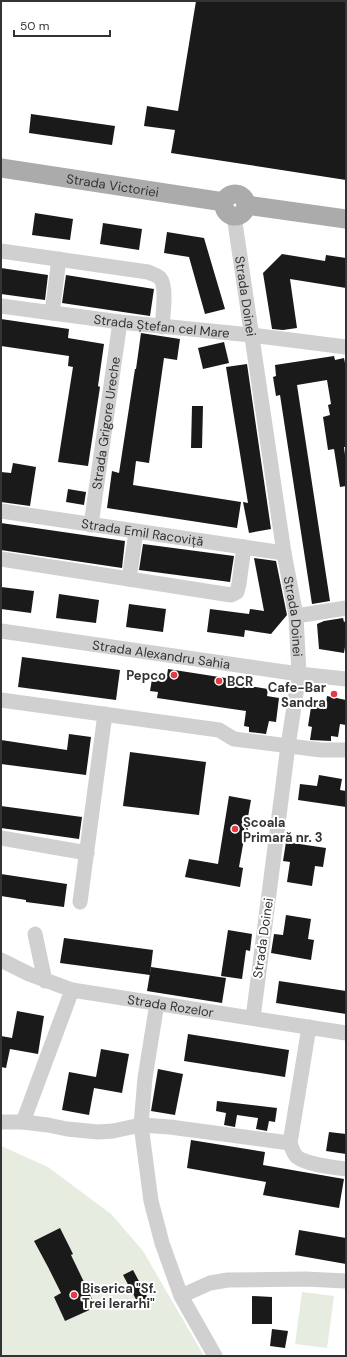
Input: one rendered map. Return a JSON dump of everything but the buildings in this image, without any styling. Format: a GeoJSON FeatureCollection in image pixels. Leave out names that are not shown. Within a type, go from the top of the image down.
{"type":"FeatureCollection","features":[{"type":"Feature","properties":{"kind":"main road","name":"Strada Victoriei"},"geometry":{"type":"LineString","coordinates":[[1,168],[235,208],[346,219]]}},
{"type":"Feature","properties":{"kind":"street","name":"Strada Doinei"},"geometry":{"type":"LineString","coordinates":[[235,208],[251,336],[284,553],[296,616],[300,674],[288,746],[252,1018]]}},
{"type":"Feature","properties":{"kind":"street"},"geometry":{"type":"LineString","coordinates":[[1,251],[148,272],[158,276],[164,286],[162,327]]}},
{"type":"Feature","properties":{"kind":"street"},"geometry":{"type":"LineString","coordinates":[[52,313],[59,260]]}},
{"type":"Feature","properties":{"kind":"street","name":"Strada Ștefan cel Mare"},"geometry":{"type":"LineString","coordinates":[[1,306],[162,327],[346,347]]}},
{"type":"Feature","properties":{"kind":"street","name":"Strada Grigore Ureche"},"geometry":{"type":"LineString","coordinates":[[91,525],[120,322]]}},
{"type":"Feature","properties":{"kind":"street","name":"Strada Emil Racoviță"},"geometry":{"type":"LineString","coordinates":[[1,511],[284,553]]}},
{"type":"Feature","properties":{"kind":"street"},"geometry":{"type":"LineString","coordinates":[[129,579],[136,532]]}},
{"type":"Feature","properties":{"kind":"street"},"geometry":{"type":"LineString","coordinates":[[1,559],[231,595],[237,592],[244,547]]}},
{"type":"Feature","properties":{"kind":"street"},"geometry":{"type":"LineString","coordinates":[[296,616],[346,608]]}},
{"type":"Feature","properties":{"kind":"street","name":"Strada Alexandru Sahia"},"geometry":{"type":"LineString","coordinates":[[1,631],[300,674],[346,679]]}},
{"type":"Feature","properties":{"kind":"street"},"geometry":{"type":"LineString","coordinates":[[1,700],[219,730],[234,739],[322,750],[346,750]]}},
{"type":"Feature","properties":{"kind":"street"},"geometry":{"type":"LineString","coordinates":[[80,902],[105,714]]}},
{"type":"Feature","properties":{"kind":"street"},"geometry":{"type":"LineString","coordinates":[[1,838],[87,853]]}},
{"type":"Feature","properties":{"kind":"street"},"geometry":{"type":"LineString","coordinates":[[35,934],[45,981]]}},
{"type":"Feature","properties":{"kind":"street","name":"Strada Rozelor"},"geometry":{"type":"LineString","coordinates":[[1,960],[45,981],[72,990],[346,1033]]}},
{"type":"Feature","properties":{"kind":"street"},"geometry":{"type":"LineString","coordinates":[[23,1122],[72,990]]}},
{"type":"Feature","properties":{"kind":"street"},"geometry":{"type":"LineString","coordinates":[[157,1003],[145,1078],[140,1125],[151,1201],[162,1243],[181,1296],[215,1356]]}},
{"type":"Feature","properties":{"kind":"street"},"geometry":{"type":"LineString","coordinates":[[309,1027],[290,1143],[292,1151],[297,1156],[308,1161],[346,1169]]}},
{"type":"Feature","properties":{"kind":"street"},"geometry":{"type":"LineString","coordinates":[[1,1122],[43,1124],[72,1130],[98,1132],[113,1131],[140,1125],[177,1128],[290,1143]]}},
{"type":"Feature","properties":{"kind":"street"},"geometry":{"type":"LineString","coordinates":[[181,1296],[210,1283],[228,1280],[305,1279],[346,1281]]}},
{"type":"Feature","properties":{"kind":"shaded area"},"geometry":{"type":"Polygon","coordinates":[[[1,1146],[48,1167],[111,1214],[143,1251],[204,1356],[1,1356],[1,1146]]]}},
{"type":"Feature","properties":{"kind":"shaded area"},"geometry":{"type":"Polygon","coordinates":[[[302,1292],[334,1296],[327,1348],[295,1344],[302,1292]]]}},
{"type":"Feature","properties":{"kind":"place","name":"Pepco"},"geometry":{"type":"Point","coordinates":[174,675]}},
{"type":"Feature","properties":{"kind":"place","name":"BCR"},"geometry":{"type":"Point","coordinates":[219,681]}},
{"type":"Feature","properties":{"kind":"place","name":"Cafe-Bar Sandra"},"geometry":{"type":"Point","coordinates":[334,694]}},
{"type":"Feature","properties":{"kind":"place","name":"Școala Primară nr. 3"},"geometry":{"type":"Point","coordinates":[235,829]}},
{"type":"Feature","properties":{"kind":"place","name":"Biserica \"Sf. Trei Ierarhi\""},"geometry":{"type":"Point","coordinates":[74,1295]}}]}
